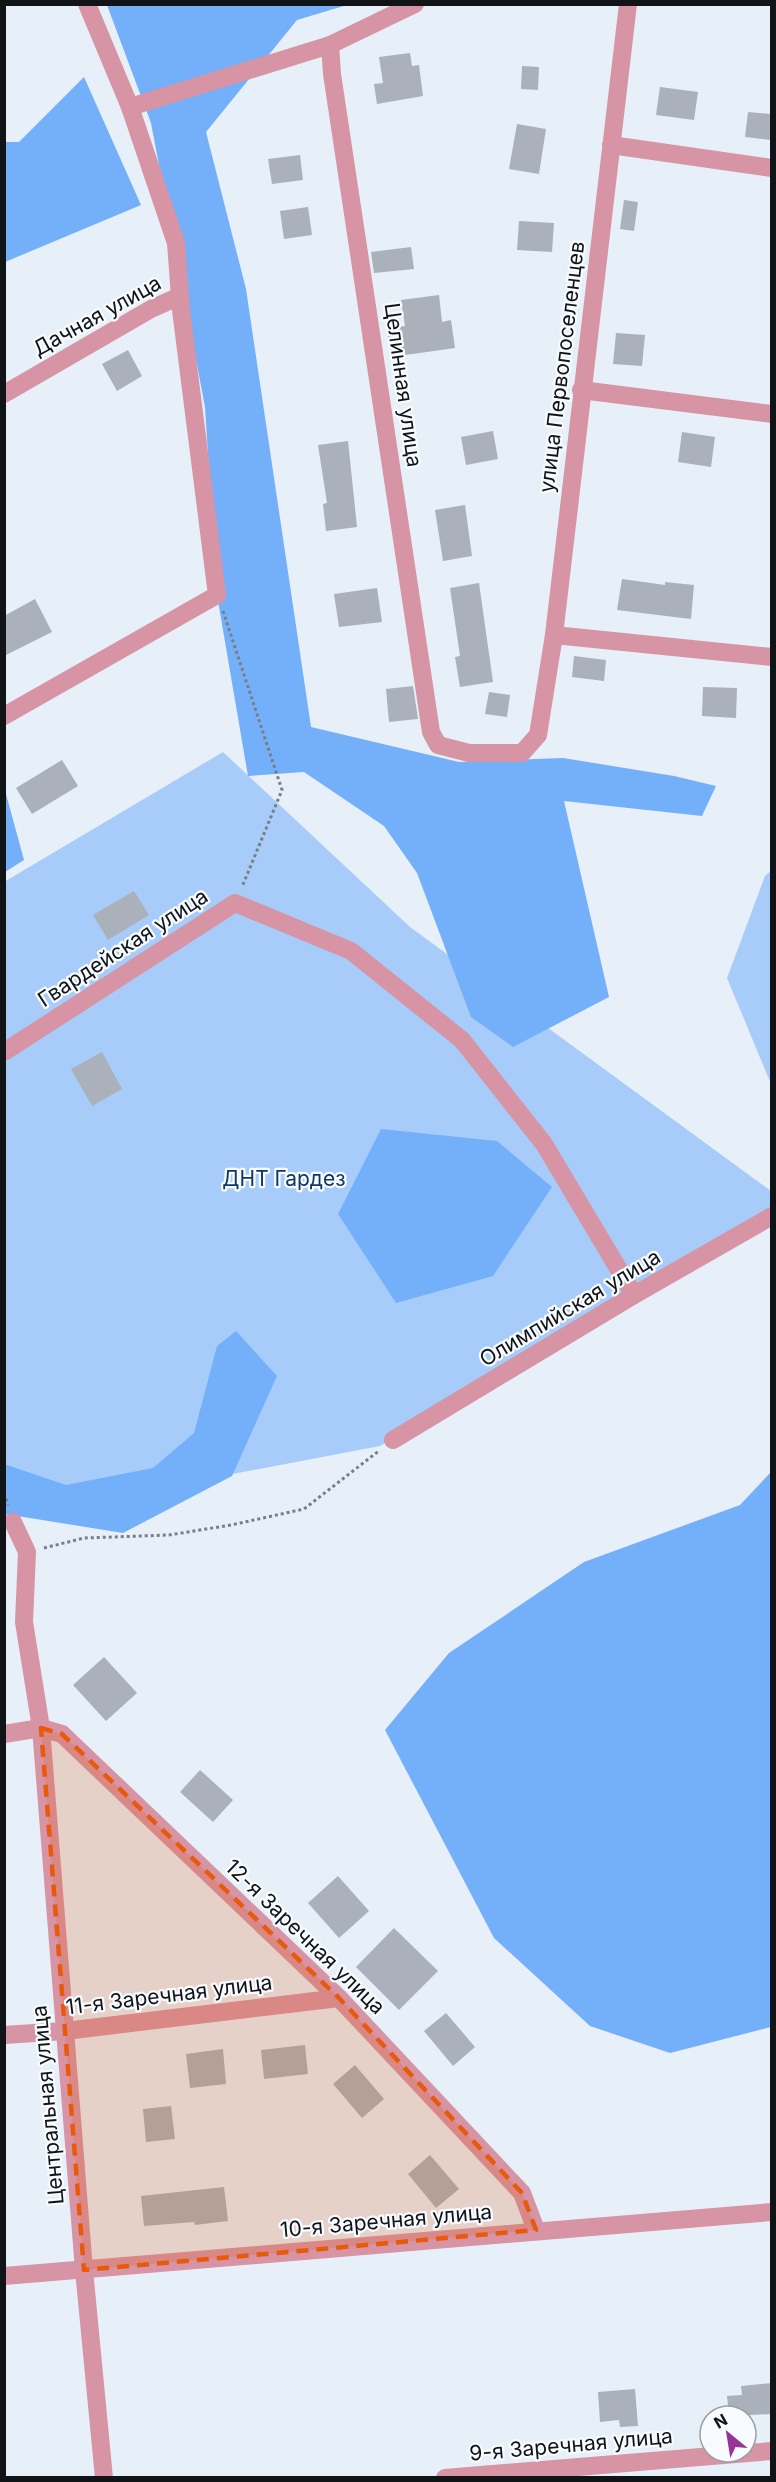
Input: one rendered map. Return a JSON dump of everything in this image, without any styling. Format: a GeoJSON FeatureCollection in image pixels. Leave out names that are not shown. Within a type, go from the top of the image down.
{"type":"FeatureCollection","features":[{"type":"Feature","properties":{"kind":"street"},"geometry":{"type":"LineString","coordinates":[[4,717],[217,595],[180,296],[176,243],[130,107],[87,4]]}},
{"type":"Feature","properties":{"kind":"street"},"geometry":{"type":"LineString","coordinates":[[130,107],[330,45],[415,4]]}},
{"type":"Feature","properties":{"kind":"street","name":"улица Первопоселенцев"},"geometry":{"type":"LineString","coordinates":[[538,735],[554,635],[628,4]]}},
{"type":"Feature","properties":{"kind":"street","name":"Целинная улица"},"geometry":{"type":"LineString","coordinates":[[330,45],[332,74],[430,732],[438,745],[469,753],[522,753],[538,735]]}},
{"type":"Feature","properties":{"kind":"street"},"geometry":{"type":"LineString","coordinates":[[611,146],[771,168]]}},
{"type":"Feature","properties":{"kind":"street","name":"Дачная улица"},"geometry":{"type":"LineString","coordinates":[[4,394],[152,309],[180,296]]}},
{"type":"Feature","properties":{"kind":"street"},"geometry":{"type":"LineString","coordinates":[[581,390],[771,414]]}},
{"type":"Feature","properties":{"kind":"street"},"geometry":{"type":"LineString","coordinates":[[554,635],[771,657]]}},
{"type":"Feature","properties":{"kind":"street","name":"Гвардейская улица"},"geometry":{"type":"LineString","coordinates":[[4,1052],[235,903],[351,951],[462,1040],[544,1144],[634,1295]]}},
{"type":"Feature","properties":{"kind":"street","name":"Олимпийская улица"},"geometry":{"type":"LineString","coordinates":[[393,1440],[634,1295],[771,1216]]}},
{"type":"Feature","properties":{"kind":"street"},"geometry":{"type":"LineString","coordinates":[[13,1522],[27,1552]]}},
{"type":"Feature","properties":{"kind":"street","name":"Центральная улица"},"geometry":{"type":"LineString","coordinates":[[27,1552],[24,1622],[41,1728],[84,2270],[104,2478]]}},
{"type":"Feature","properties":{"kind":"street"},"geometry":{"type":"LineString","coordinates":[[4,1734],[41,1728]]}},
{"type":"Feature","properties":{"kind":"street","name":"12-я Заречная улица"},"geometry":{"type":"LineString","coordinates":[[41,1728],[62,1734],[339,1998],[522,2193],[536,2230]]}},
{"type":"Feature","properties":{"kind":"street","name":"11-я Заречная улица"},"geometry":{"type":"LineString","coordinates":[[4,2036],[65,2031],[339,1998]]}},
{"type":"Feature","properties":{"kind":"street","name":"10-я Заречная улица"},"geometry":{"type":"LineString","coordinates":[[4,2276],[771,2212]]}},
{"type":"Feature","properties":{"kind":"street","name":"9-я Заречная улица"},"geometry":{"type":"LineString","coordinates":[[445,2478],[771,2451]]}},
{"type":"Feature","properties":{"kind":"path"},"geometry":{"type":"LineString","coordinates":[[217,595],[282,790],[235,903]]}},
{"type":"Feature","properties":{"kind":"path"},"geometry":{"type":"LineString","coordinates":[[27,1552],[84,1538],[169,1535],[231,1525],[304,1509],[393,1440]]}},
{"type":"Feature","properties":{"kind":"highlighted area"},"geometry":{"type":"Polygon","coordinates":[[[41,1728],[62,1734],[339,1998],[522,2193],[536,2230],[84,2270],[41,1728]]]}},
{"type":"Feature","properties":{"kind":"green space","name":"ДНТ Гардез"},"geometry":{"type":"Polygon","coordinates":[[[223,752],[410,927],[771,1191],[771,1213],[380,1446],[65,1506],[5,1521],[4,882],[223,752]]]}},
{"type":"Feature","properties":{"kind":"green space"},"geometry":{"type":"Polygon","coordinates":[[[771,871],[771,1084],[727,978],[765,876],[771,871]]]}},
{"type":"Feature","properties":{"kind":"shaded area"},"geometry":{"type":"Polygon","coordinates":[[[107,5],[347,5],[297,20],[206,132],[246,289],[311,727],[459,762],[563,758],[674,776],[716,786],[702,816],[564,801],[609,997],[513,1047],[471,1017],[417,873],[384,826],[304,772],[248,776],[217,595],[205,407],[151,123],[107,5]]]}},
{"type":"Feature","properties":{"kind":"shaded area"},"geometry":{"type":"Polygon","coordinates":[[[84,77],[141,205],[5,262],[5,142],[19,142],[84,77]]]}},
{"type":"Feature","properties":{"kind":"shaded area"},"geometry":{"type":"Polygon","coordinates":[[[5,794],[24,860],[5,872],[5,794]]]}},
{"type":"Feature","properties":{"kind":"shaded area"},"geometry":{"type":"Polygon","coordinates":[[[381,1129],[497,1141],[552,1187],[493,1276],[396,1303],[338,1214],[381,1129]]]}},
{"type":"Feature","properties":{"kind":"shaded area"},"geometry":{"type":"Polygon","coordinates":[[[236,1331],[277,1376],[232,1476],[123,1533],[5,1514],[4,1464],[66,1485],[153,1468],[194,1433],[217,1346],[236,1331]]]}},
{"type":"Feature","properties":{"kind":"shaded area"},"geometry":{"type":"Polygon","coordinates":[[[771,1472],[771,2027],[670,2053],[590,2026],[494,1938],[385,1730],[449,1653],[584,1562],[740,1505],[771,1472]]]}},
{"type":"Feature","properties":{"kind":"building"},"geometry":{"type":"Polygon","coordinates":[[[410,53],[412,66],[419,65],[423,96],[377,104],[374,84],[383,83],[379,57],[410,53]]]}},
{"type":"Feature","properties":{"kind":"building"},"geometry":{"type":"Polygon","coordinates":[[[522,66],[539,67],[538,90],[521,89],[522,66]]]}},
{"type":"Feature","properties":{"kind":"building"},"geometry":{"type":"Polygon","coordinates":[[[660,87],[698,92],[694,120],[656,115],[660,87]]]}},
{"type":"Feature","properties":{"kind":"building"},"geometry":{"type":"Polygon","coordinates":[[[748,112],[771,114],[771,140],[745,137],[748,112]]]}},
{"type":"Feature","properties":{"kind":"building"},"geometry":{"type":"Polygon","coordinates":[[[517,124],[546,129],[539,174],[509,169],[517,124]]]}},
{"type":"Feature","properties":{"kind":"building"},"geometry":{"type":"Polygon","coordinates":[[[300,155],[303,180],[272,184],[268,159],[300,155]]]}},
{"type":"Feature","properties":{"kind":"building"},"geometry":{"type":"Polygon","coordinates":[[[624,200],[638,202],[634,231],[620,229],[624,200]]]}},
{"type":"Feature","properties":{"kind":"building"},"geometry":{"type":"Polygon","coordinates":[[[308,207],[312,235],[284,239],[280,211],[308,207]]]}},
{"type":"Feature","properties":{"kind":"building"},"geometry":{"type":"Polygon","coordinates":[[[519,221],[554,223],[552,252],[517,250],[519,221]]]}},
{"type":"Feature","properties":{"kind":"building"},"geometry":{"type":"Polygon","coordinates":[[[411,247],[414,269],[374,273],[371,252],[411,247]]]}},
{"type":"Feature","properties":{"kind":"building"},"geometry":{"type":"Polygon","coordinates":[[[439,295],[442,322],[451,320],[455,348],[391,357],[387,328],[405,326],[401,300],[439,295]]]}},
{"type":"Feature","properties":{"kind":"building"},"geometry":{"type":"Polygon","coordinates":[[[616,333],[645,335],[642,366],[613,364],[616,333]]]}},
{"type":"Feature","properties":{"kind":"building"},"geometry":{"type":"Polygon","coordinates":[[[128,350],[142,376],[117,391],[102,364],[128,350]]]}},
{"type":"Feature","properties":{"kind":"building"},"geometry":{"type":"Polygon","coordinates":[[[493,431],[498,459],[466,465],[461,437],[493,431]]]}},
{"type":"Feature","properties":{"kind":"building"},"geometry":{"type":"Polygon","coordinates":[[[682,432],[715,437],[711,467],[678,462],[682,432]]]}},
{"type":"Feature","properties":{"kind":"building"},"geometry":{"type":"Polygon","coordinates":[[[348,441],[357,527],[326,531],[323,504],[327,503],[318,445],[348,441]]]}},
{"type":"Feature","properties":{"kind":"building"},"geometry":{"type":"Polygon","coordinates":[[[465,505],[472,556],[443,561],[435,510],[465,505]]]}},
{"type":"Feature","properties":{"kind":"building"},"geometry":{"type":"Polygon","coordinates":[[[622,579],[665,585],[665,582],[694,585],[691,619],[617,610],[622,579]]]}},
{"type":"Feature","properties":{"kind":"building"},"geometry":{"type":"Polygon","coordinates":[[[479,583],[493,682],[460,687],[455,657],[460,656],[450,588],[479,583]]]}},
{"type":"Feature","properties":{"kind":"building"},"geometry":{"type":"Polygon","coordinates":[[[377,588],[382,622],[339,627],[334,594],[377,588]]]}},
{"type":"Feature","properties":{"kind":"building"},"geometry":{"type":"Polygon","coordinates":[[[35,599],[52,632],[4,656],[4,616],[35,599]]]}},
{"type":"Feature","properties":{"kind":"building"},"geometry":{"type":"Polygon","coordinates":[[[574,656],[606,660],[604,681],[572,677],[574,656]]]}},
{"type":"Feature","properties":{"kind":"building"},"geometry":{"type":"Polygon","coordinates":[[[413,686],[418,719],[389,722],[386,689],[413,686]]]}},
{"type":"Feature","properties":{"kind":"building"},"geometry":{"type":"Polygon","coordinates":[[[703,687],[737,688],[736,718],[702,716],[703,687]]]}},
{"type":"Feature","properties":{"kind":"building"},"geometry":{"type":"Polygon","coordinates":[[[489,692],[510,695],[507,717],[485,714],[489,692]]]}},
{"type":"Feature","properties":{"kind":"building"},"geometry":{"type":"Polygon","coordinates":[[[62,760],[78,786],[32,814],[16,788],[62,760]]]}},
{"type":"Feature","properties":{"kind":"building"},"geometry":{"type":"Polygon","coordinates":[[[134,891],[149,915],[108,940],[93,915],[134,891]]]}},
{"type":"Feature","properties":{"kind":"building"},"geometry":{"type":"Polygon","coordinates":[[[102,1052],[122,1089],[92,1106],[71,1069],[102,1052]]]}},
{"type":"Feature","properties":{"kind":"building"},"geometry":{"type":"Polygon","coordinates":[[[104,1657],[137,1693],[106,1721],[73,1685],[104,1657]]]}},
{"type":"Feature","properties":{"kind":"building"},"geometry":{"type":"Polygon","coordinates":[[[200,1770],[233,1800],[213,1822],[180,1792],[200,1770]]]}},
{"type":"Feature","properties":{"kind":"building"},"geometry":{"type":"Polygon","coordinates":[[[338,1876],[369,1911],[339,1938],[308,1903],[338,1876]]]}},
{"type":"Feature","properties":{"kind":"building"},"geometry":{"type":"Polygon","coordinates":[[[394,1928],[438,1971],[399,2010],[356,1967],[394,1928]]]}},
{"type":"Feature","properties":{"kind":"building"},"geometry":{"type":"Polygon","coordinates":[[[446,2013],[475,2047],[453,2066],[424,2031],[446,2013]]]}},
{"type":"Feature","properties":{"kind":"building"},"geometry":{"type":"Polygon","coordinates":[[[305,2045],[308,2074],[264,2079],[261,2050],[305,2045]]]}},
{"type":"Feature","properties":{"kind":"building"},"geometry":{"type":"Polygon","coordinates":[[[223,2049],[226,2084],[190,2088],[186,2054],[223,2049]]]}},
{"type":"Feature","properties":{"kind":"building"},"geometry":{"type":"Polygon","coordinates":[[[355,2065],[384,2099],[362,2118],[333,2084],[355,2065]]]}},
{"type":"Feature","properties":{"kind":"building"},"geometry":{"type":"Polygon","coordinates":[[[171,2106],[175,2139],[146,2142],[143,2109],[171,2106]]]}},
{"type":"Feature","properties":{"kind":"building"},"geometry":{"type":"Polygon","coordinates":[[[430,2155],[459,2189],[436,2208],[408,2174],[430,2155]]]}},
{"type":"Feature","properties":{"kind":"building"},"geometry":{"type":"Polygon","coordinates":[[[224,2187],[228,2221],[195,2225],[194,2222],[144,2226],[141,2196],[224,2187]]]}},
{"type":"Feature","properties":{"kind":"building"},"geometry":{"type":"Polygon","coordinates":[[[771,2383],[771,2414],[758,2415],[758,2404],[728,2404],[727,2396],[742,2395],[741,2386],[771,2383]]]}},
{"type":"Feature","properties":{"kind":"building"},"geometry":{"type":"Polygon","coordinates":[[[635,2389],[638,2426],[620,2427],[619,2420],[600,2422],[598,2392],[635,2389]]]}}]}
